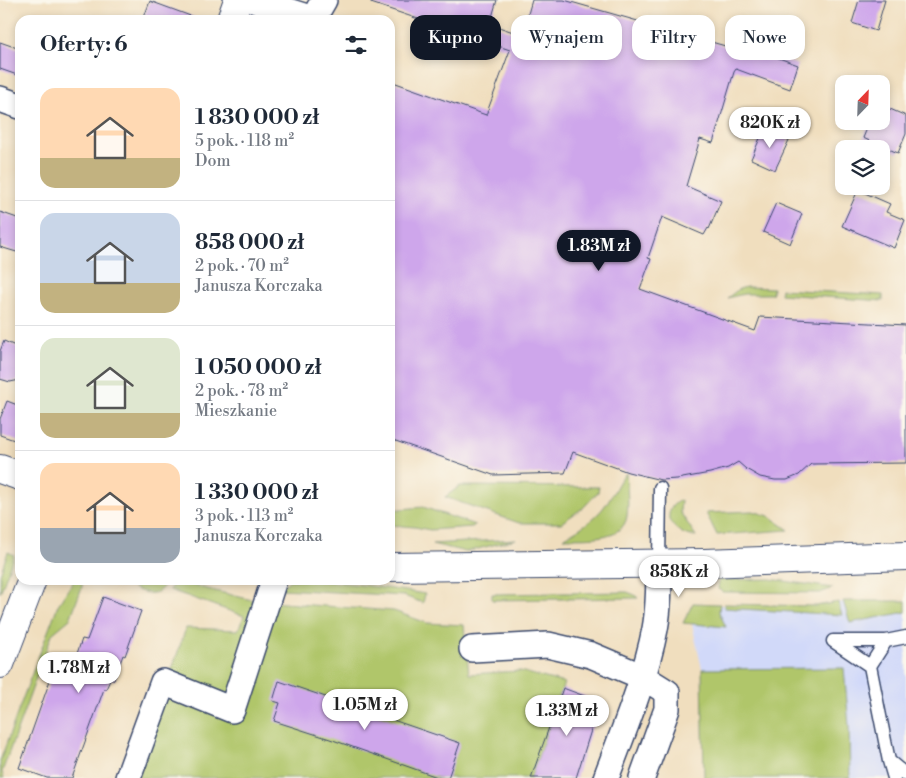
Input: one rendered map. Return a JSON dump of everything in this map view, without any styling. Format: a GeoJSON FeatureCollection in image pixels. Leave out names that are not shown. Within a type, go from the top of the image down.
{"type":"FeatureCollection","features":[{"type":"Feature","properties":{"kind":"street"},"geometry":{"type":"LineString","coordinates":[[233,15],[238,0]]}},
{"type":"Feature","properties":{"kind":"street"},"geometry":{"type":"LineString","coordinates":[[254,0],[301,15]]}},
{"type":"Feature","properties":{"kind":"street"},"geometry":{"type":"LineString","coordinates":[[315,15],[324,0]]}},
{"type":"Feature","properties":{"kind":"street"},"geometry":{"type":"LineString","coordinates":[[0,99],[15,104]]}},
{"type":"Feature","properties":{"kind":"street"},"geometry":{"type":"LineString","coordinates":[[0,469],[15,474]]}},
{"type":"Feature","properties":{"kind":"street"},"geometry":{"type":"LineString","coordinates":[[395,567],[659,564],[906,556]]}},
{"type":"Feature","properties":{"kind":"street"},"geometry":{"type":"LineString","coordinates":[[606,778],[643,678],[655,629],[659,564]]}},
{"type":"Feature","properties":{"kind":"street"},"geometry":{"type":"LineString","coordinates":[[0,664],[30,585]]}},
{"type":"Feature","properties":{"kind":"street"},"geometry":{"type":"LineString","coordinates":[[128,778],[163,682],[232,710],[272,585]]}},
{"type":"Feature","properties":{"kind":"street"},"geometry":{"type":"LineString","coordinates":[[472,649],[548,645],[591,655],[643,678],[667,692],[667,709],[642,778]]}},
{"type":"Feature","properties":{"kind":"lane"},"geometry":{"type":"LineString","coordinates":[[659,564],[660,488]]}},
{"type":"Feature","properties":{"kind":"lane"},"geometry":{"type":"LineString","coordinates":[[870,666],[833,641],[886,641],[906,637]]}},
{"type":"Feature","properties":{"kind":"lane"},"geometry":{"type":"LineString","coordinates":[[886,641],[870,666],[894,778]]}},
{"type":"Feature","properties":{"kind":"lane"},"geometry":{"type":"LineString","coordinates":[[889,761],[906,775]]}},
{"type":"Feature","properties":{"kind":"shaded area"},"geometry":{"type":"Polygon","coordinates":[[[845,602],[906,602],[906,778],[850,778],[849,726],[844,668],[702,669],[692,624],[694,605],[816,606],[845,602]]]}},
{"type":"Feature","properties":{"kind":"green space"},"geometry":{"type":"Polygon","coordinates":[[[746,287],[773,288],[772,294],[744,294],[727,298],[739,289],[746,287]]]}},
{"type":"Feature","properties":{"kind":"green space"},"geometry":{"type":"Polygon","coordinates":[[[781,289],[883,295],[883,301],[780,294],[781,289]]]}},
{"type":"Feature","properties":{"kind":"green space"},"geometry":{"type":"Polygon","coordinates":[[[626,473],[628,505],[624,524],[610,534],[563,538],[584,525],[602,510],[626,473]]]}},
{"type":"Feature","properties":{"kind":"green space"},"geometry":{"type":"Polygon","coordinates":[[[460,486],[599,487],[598,492],[583,508],[561,523],[519,523],[445,497],[460,486]]]}},
{"type":"Feature","properties":{"kind":"green space"},"geometry":{"type":"Polygon","coordinates":[[[681,500],[680,512],[696,536],[681,532],[669,520],[671,508],[681,500]]]}},
{"type":"Feature","properties":{"kind":"green space"},"geometry":{"type":"Polygon","coordinates":[[[423,507],[475,525],[472,527],[430,530],[395,525],[395,510],[423,507]]]}},
{"type":"Feature","properties":{"kind":"green space"},"geometry":{"type":"Polygon","coordinates":[[[753,511],[769,516],[789,530],[717,535],[706,513],[753,511]]]}},
{"type":"Feature","properties":{"kind":"green space"},"geometry":{"type":"Polygon","coordinates":[[[516,539],[466,552],[432,544],[516,539]]]}},
{"type":"Feature","properties":{"kind":"green space"},"geometry":{"type":"Polygon","coordinates":[[[8,552],[14,555],[0,593],[0,574],[8,552]]]}},
{"type":"Feature","properties":{"kind":"green space"},"geometry":{"type":"Polygon","coordinates":[[[770,579],[833,588],[820,593],[723,592],[718,589],[719,580],[770,579]]]}},
{"type":"Feature","properties":{"kind":"green space"},"geometry":{"type":"Polygon","coordinates":[[[71,585],[82,585],[70,619],[52,634],[2,772],[4,778],[0,778],[0,761],[58,605],[71,585]]]}},
{"type":"Feature","properties":{"kind":"green space"},"geometry":{"type":"Polygon","coordinates":[[[130,585],[164,585],[153,593],[147,593],[130,585]]]}},
{"type":"Feature","properties":{"kind":"green space"},"geometry":{"type":"Polygon","coordinates":[[[172,585],[191,585],[256,601],[394,611],[427,623],[464,625],[469,674],[520,671],[564,683],[531,778],[135,778],[186,628],[238,630],[244,616],[170,590],[172,585]]]}},
{"type":"Feature","properties":{"kind":"green space"},"geometry":{"type":"Polygon","coordinates":[[[284,585],[364,585],[425,594],[423,603],[404,596],[282,589],[284,585]]]}},
{"type":"Feature","properties":{"kind":"green space"},"geometry":{"type":"Polygon","coordinates":[[[627,592],[638,598],[492,600],[492,594],[627,592]]]}},
{"type":"Feature","properties":{"kind":"green space"},"geometry":{"type":"Polygon","coordinates":[[[843,601],[906,601],[906,612],[850,623],[843,601]]]}},
{"type":"Feature","properties":{"kind":"green space"},"geometry":{"type":"Polygon","coordinates":[[[838,602],[842,615],[724,608],[724,604],[816,606],[838,602]]]}},
{"type":"Feature","properties":{"kind":"green space"},"geometry":{"type":"Polygon","coordinates":[[[693,603],[720,604],[719,612],[726,627],[683,623],[693,603]]]}},
{"type":"Feature","properties":{"kind":"green space"},"geometry":{"type":"Polygon","coordinates":[[[844,668],[849,726],[850,778],[704,778],[702,669],[844,668]]]}},
{"type":"Feature","properties":{"kind":"building"},"geometry":{"type":"Polygon","coordinates":[[[372,0],[497,0],[493,15],[410,16],[371,3],[372,0]]]}},
{"type":"Feature","properties":{"kind":"building"},"geometry":{"type":"Polygon","coordinates":[[[532,0],[564,0],[617,15],[528,15],[532,0]]]}},
{"type":"Feature","properties":{"kind":"building"},"geometry":{"type":"Polygon","coordinates":[[[859,0],[885,0],[876,31],[852,23],[859,0]]]}},
{"type":"Feature","properties":{"kind":"building"},"geometry":{"type":"Polygon","coordinates":[[[150,1],[188,15],[145,15],[150,1]]]}},
{"type":"Feature","properties":{"kind":"building"},"geometry":{"type":"Polygon","coordinates":[[[622,17],[632,19],[632,60],[715,60],[715,43],[725,46],[725,60],[784,60],[798,65],[790,89],[736,69],[713,143],[700,139],[686,186],[721,201],[709,229],[704,235],[662,217],[648,258],[651,259],[640,289],[755,331],[760,317],[906,325],[906,463],[811,464],[799,475],[787,480],[775,480],[760,477],[738,462],[728,468],[710,473],[661,480],[628,472],[573,452],[565,473],[493,475],[395,441],[395,83],[486,115],[510,50],[501,47],[501,28],[511,31],[511,60],[622,60],[622,17]]]}},
{"type":"Feature","properties":{"kind":"building"},"geometry":{"type":"Polygon","coordinates":[[[0,42],[15,47],[15,74],[0,69],[0,42]]]}},
{"type":"Feature","properties":{"kind":"building"},"geometry":{"type":"Polygon","coordinates":[[[890,109],[906,116],[906,134],[898,153],[890,150],[890,140],[868,140],[863,138],[866,130],[890,130],[890,109]]]}},
{"type":"Feature","properties":{"kind":"building"},"geometry":{"type":"Polygon","coordinates":[[[764,129],[789,140],[775,170],[751,159],[764,129]]]}},
{"type":"Feature","properties":{"kind":"building"},"geometry":{"type":"Polygon","coordinates":[[[856,195],[869,195],[890,204],[886,212],[905,220],[894,248],[842,226],[856,195]]]}},
{"type":"Feature","properties":{"kind":"building"},"geometry":{"type":"Polygon","coordinates":[[[776,203],[802,214],[790,244],[763,232],[776,203]]]}},
{"type":"Feature","properties":{"kind":"building"},"geometry":{"type":"Polygon","coordinates":[[[0,212],[15,217],[15,252],[0,247],[0,212]]]}},
{"type":"Feature","properties":{"kind":"building"},"geometry":{"type":"Polygon","coordinates":[[[4,341],[15,346],[15,381],[10,382],[0,379],[0,351],[4,341]]]}},
{"type":"Feature","properties":{"kind":"building"},"geometry":{"type":"Polygon","coordinates":[[[7,401],[15,404],[15,440],[0,435],[0,419],[7,401]]]}},
{"type":"Feature","properties":{"kind":"building"},"geometry":{"type":"Polygon","coordinates":[[[103,597],[141,611],[114,680],[111,678],[106,689],[104,689],[72,778],[47,778],[19,768],[54,669],[70,674],[82,639],[87,640],[103,597]]]}},
{"type":"Feature","properties":{"kind":"building"},"geometry":{"type":"Polygon","coordinates":[[[279,681],[460,743],[448,778],[440,778],[274,721],[280,703],[273,701],[279,681]]]}},
{"type":"Feature","properties":{"kind":"building"},"geometry":{"type":"Polygon","coordinates":[[[563,688],[598,701],[595,708],[598,708],[576,778],[531,778],[563,688]]]}}]}
